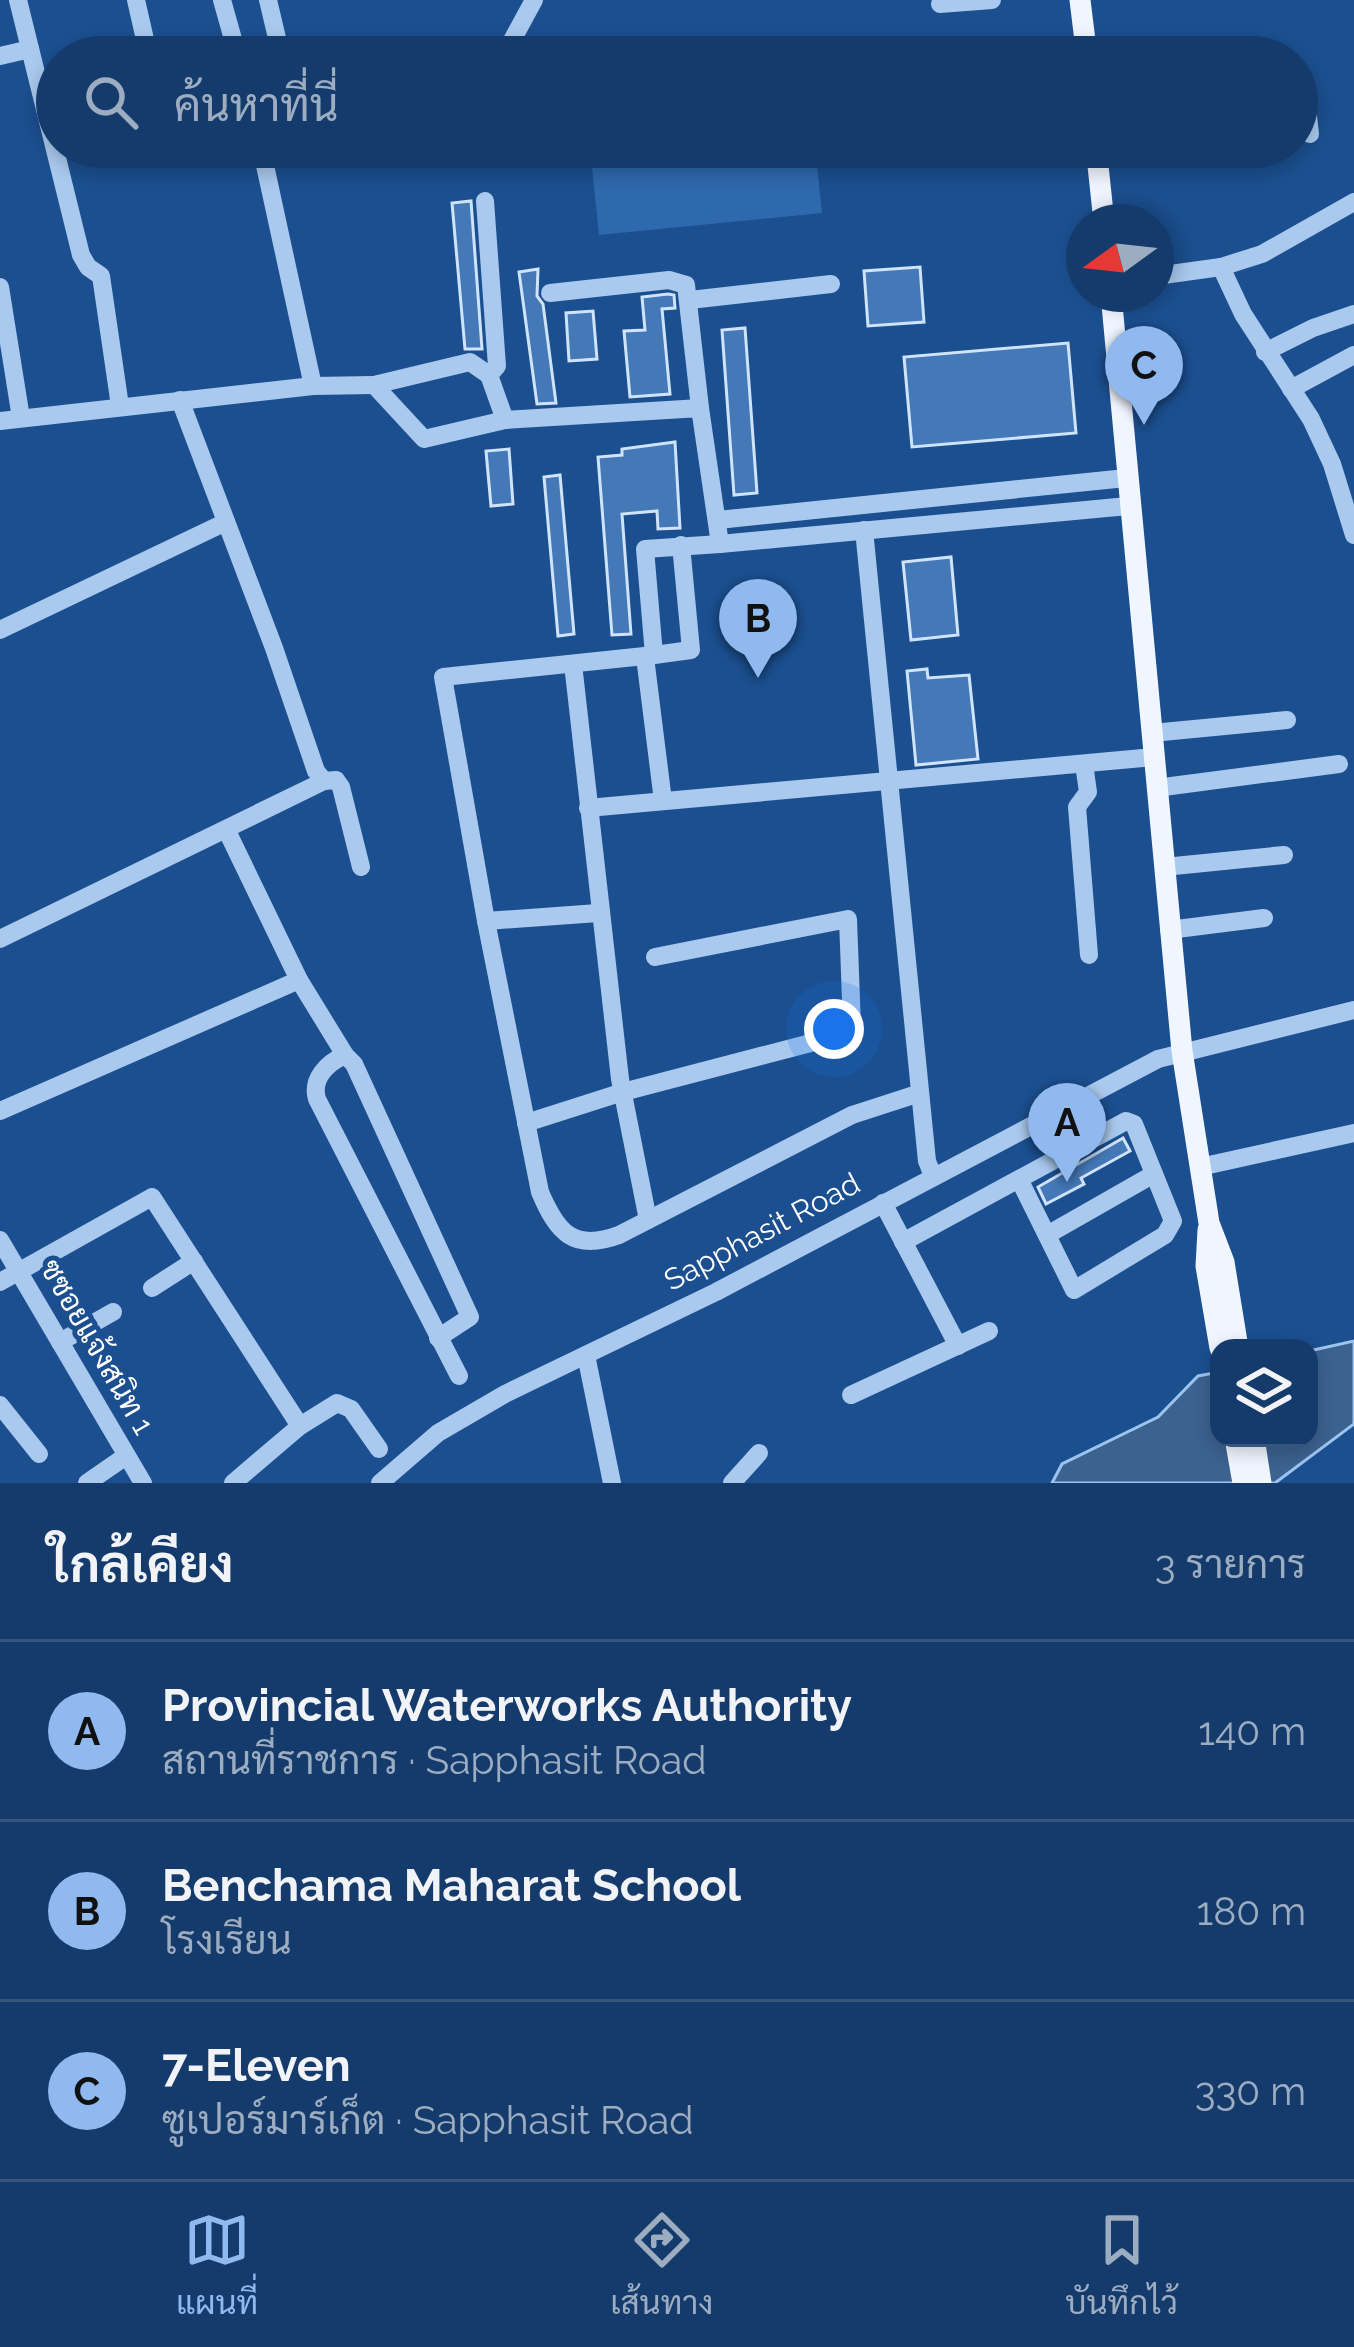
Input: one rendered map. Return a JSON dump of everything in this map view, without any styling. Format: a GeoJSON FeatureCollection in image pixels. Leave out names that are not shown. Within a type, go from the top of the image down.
{"type":"FeatureCollection","features":[{"type":"Feature","properties":{"kind":"main road"},"geometry":{"type":"LineString","coordinates":[[1080,0],[1084,36]]}},
{"type":"Feature","properties":{"kind":"main road"},"geometry":{"type":"LineString","coordinates":[[1098,168],[1102,204]]}},
{"type":"Feature","properties":{"kind":"main road"},"geometry":{"type":"LineString","coordinates":[[1112,312],[1169,930],[1182,1052],[1215,1264],[1219,1339]]}},
{"type":"Feature","properties":{"kind":"main road"},"geometry":{"type":"LineString","coordinates":[[1215,1264],[1236,1339]]}},
{"type":"Feature","properties":{"kind":"main road"},"geometry":{"type":"LineString","coordinates":[[1237,1447],[1243,1483]]}},
{"type":"Feature","properties":{"kind":"main road"},"geometry":{"type":"LineString","coordinates":[[1256,1447],[1262,1483]]}},
{"type":"Feature","properties":{"kind":"street"},"geometry":{"type":"LineString","coordinates":[[18,0],[36,73]]}},
{"type":"Feature","properties":{"kind":"street"},"geometry":{"type":"LineString","coordinates":[[136,0],[144,36]]}},
{"type":"Feature","properties":{"kind":"street"},"geometry":{"type":"LineString","coordinates":[[222,0],[232,36]]}},
{"type":"Feature","properties":{"kind":"street"},"geometry":{"type":"LineString","coordinates":[[268,0],[277,36]]}},
{"type":"Feature","properties":{"kind":"street"},"geometry":{"type":"LineString","coordinates":[[514,36],[534,0]]}},
{"type":"Feature","properties":{"kind":"street"},"geometry":{"type":"LineString","coordinates":[[940,4],[992,0]]}},
{"type":"Feature","properties":{"kind":"street"},"geometry":{"type":"LineString","coordinates":[[0,56],[30,49]]}},
{"type":"Feature","properties":{"kind":"street"},"geometry":{"type":"LineString","coordinates":[[60,168],[82,255],[88,267],[101,276],[120,406]]}},
{"type":"Feature","properties":{"kind":"street"},"geometry":{"type":"LineString","coordinates":[[266,168],[313,386]]}},
{"type":"Feature","properties":{"kind":"street"},"geometry":{"type":"LineString","coordinates":[[485,201],[497,366],[489,375]]}},
{"type":"Feature","properties":{"kind":"street"},"geometry":{"type":"LineString","coordinates":[[1174,274],[1221,267],[1262,254],[1354,202]]}},
{"type":"Feature","properties":{"kind":"street"},"geometry":{"type":"LineString","coordinates":[[1221,267],[1265,352],[1311,419],[1332,464],[1354,535]]}},
{"type":"Feature","properties":{"kind":"street"},"geometry":{"type":"LineString","coordinates":[[550,293],[669,280],[686,285],[720,544]]}},
{"type":"Feature","properties":{"kind":"street"},"geometry":{"type":"LineString","coordinates":[[690,300],[831,284]]}},
{"type":"Feature","properties":{"kind":"street"},"geometry":{"type":"LineString","coordinates":[[0,286],[22,418]]}},
{"type":"Feature","properties":{"kind":"street"},"geometry":{"type":"LineString","coordinates":[[1265,352],[1354,314]]}},
{"type":"Feature","properties":{"kind":"street"},"geometry":{"type":"LineString","coordinates":[[1291,389],[1354,356]]}},
{"type":"Feature","properties":{"kind":"street"},"geometry":{"type":"LineString","coordinates":[[0,421],[313,386],[374,385],[470,362],[489,375],[505,420]]}},
{"type":"Feature","properties":{"kind":"street"},"geometry":{"type":"LineString","coordinates":[[374,385],[424,439],[505,420],[700,408]]}},
{"type":"Feature","properties":{"kind":"street"},"geometry":{"type":"LineString","coordinates":[[180,400],[316,771],[324,782]]}},
{"type":"Feature","properties":{"kind":"street"},"geometry":{"type":"LineString","coordinates":[[1332,464],[1354,461]]}},
{"type":"Feature","properties":{"kind":"street"},"geometry":{"type":"LineString","coordinates":[[718,520],[1126,478]]}},
{"type":"Feature","properties":{"kind":"street"},"geometry":{"type":"LineString","coordinates":[[662,801],[645,549],[1128,506]]}},
{"type":"Feature","properties":{"kind":"street"},"geometry":{"type":"LineString","coordinates":[[0,630],[226,522]]}},
{"type":"Feature","properties":{"kind":"street"},"geometry":{"type":"LineString","coordinates":[[864,530],[927,1160],[933,1176]]}},
{"type":"Feature","properties":{"kind":"street"},"geometry":{"type":"LineString","coordinates":[[681,544],[691,650],[443,676],[540,1192],[553,1221],[565,1234],[598,1243],[851,1115],[920,1093]]}},
{"type":"Feature","properties":{"kind":"street"},"geometry":{"type":"LineString","coordinates":[[573,664],[622,1092],[648,1220]]}},
{"type":"Feature","properties":{"kind":"street"},"geometry":{"type":"LineString","coordinates":[[1152,733],[1287,720]]}},
{"type":"Feature","properties":{"kind":"street"},"geometry":{"type":"LineString","coordinates":[[588,808],[1154,757]]}},
{"type":"Feature","properties":{"kind":"street"},"geometry":{"type":"LineString","coordinates":[[1084,764],[1088,792],[1077,807],[1089,956]]}},
{"type":"Feature","properties":{"kind":"street"},"geometry":{"type":"LineString","coordinates":[[1156,788],[1339,764]]}},
{"type":"Feature","properties":{"kind":"street"},"geometry":{"type":"LineString","coordinates":[[0,939],[324,782],[336,780],[341,787],[362,867]]}},
{"type":"Feature","properties":{"kind":"street"},"geometry":{"type":"LineString","coordinates":[[227,831],[299,980],[354,1064],[469,1313],[468,1322],[438,1338]]}},
{"type":"Feature","properties":{"kind":"street"},"geometry":{"type":"LineString","coordinates":[[1164,867],[1284,855]]}},
{"type":"Feature","properties":{"kind":"street"},"geometry":{"type":"LineString","coordinates":[[486,921],[598,913]]}},
{"type":"Feature","properties":{"kind":"street"},"geometry":{"type":"LineString","coordinates":[[1169,930],[1264,918]]}},
{"type":"Feature","properties":{"kind":"street"},"geometry":{"type":"LineString","coordinates":[[526,1123],[622,1092],[845,1034],[852,1027],[848,919],[655,957]]}},
{"type":"Feature","properties":{"kind":"street"},"geometry":{"type":"LineString","coordinates":[[0,1111],[299,980]]}},
{"type":"Feature","properties":{"kind":"street","name":"Sapphasit Road"},"geometry":{"type":"LineString","coordinates":[[380,1483],[439,1433],[505,1394],[716,1292],[1158,1059],[1354,1010]]}},
{"type":"Feature","properties":{"kind":"street"},"geometry":{"type":"LineString","coordinates":[[345,1055],[332,1060],[318,1078],[317,1099],[459,1376]]}},
{"type":"Feature","properties":{"kind":"street"},"geometry":{"type":"LineString","coordinates":[[1050,1114],[1069,1153]]}},
{"type":"Feature","properties":{"kind":"street"},"geometry":{"type":"LineString","coordinates":[[903,1242],[1019,1179],[1130,1121],[1173,1221],[1171,1229],[1074,1290],[1019,1179]]}},
{"type":"Feature","properties":{"kind":"street"},"geometry":{"type":"LineString","coordinates":[[1200,1167],[1354,1133]]}},
{"type":"Feature","properties":{"kind":"street"},"geometry":{"type":"LineString","coordinates":[[1048,1235],[1154,1174]]}},
{"type":"Feature","properties":{"kind":"street"},"geometry":{"type":"LineString","coordinates":[[0,1282],[152,1197],[300,1426]]}},
{"type":"Feature","properties":{"kind":"street"},"geometry":{"type":"LineString","coordinates":[[883,1203],[958,1346]]}},
{"type":"Feature","properties":{"kind":"street","name":"ซซอยแจ้งสนิท 1"},"geometry":{"type":"LineString","coordinates":[[0,1240],[143,1483]]}},
{"type":"Feature","properties":{"kind":"street"},"geometry":{"type":"LineString","coordinates":[[152,1288],[194,1261]]}},
{"type":"Feature","properties":{"kind":"street"},"geometry":{"type":"LineString","coordinates":[[60,1342],[113,1312]]}},
{"type":"Feature","properties":{"kind":"street"},"geometry":{"type":"LineString","coordinates":[[851,1395],[989,1331]]}},
{"type":"Feature","properties":{"kind":"street"},"geometry":{"type":"LineString","coordinates":[[586,1354],[612,1483]]}},
{"type":"Feature","properties":{"kind":"street"},"geometry":{"type":"LineString","coordinates":[[233,1483],[329,1407],[345,1404],[379,1449]]}},
{"type":"Feature","properties":{"kind":"street"},"geometry":{"type":"LineString","coordinates":[[0,1405],[38,1454]]}},
{"type":"Feature","properties":{"kind":"street"},"geometry":{"type":"LineString","coordinates":[[732,1483],[759,1453]]}},
{"type":"Feature","properties":{"kind":"street"},"geometry":{"type":"LineString","coordinates":[[87,1483],[126,1456]]}},
{"type":"Feature","properties":{"kind":"shaded area"},"geometry":{"type":"Polygon","coordinates":[[[592,168],[817,168],[822,213],[599,235],[592,168]]]}},
{"type":"Feature","properties":{"kind":"shaded area"},"geometry":{"type":"Polygon","coordinates":[[[1354,1341],[1354,1424],[1275,1483],[1052,1483],[1062,1464],[1158,1417],[1198,1376],[1210,1374],[1210,1447],[1318,1447],[1318,1349],[1354,1341]]]}},
{"type":"Feature","properties":{"kind":"building"},"geometry":{"type":"Polygon","coordinates":[[[471,201],[482,349],[465,349],[452,203],[471,201]]]}},
{"type":"Feature","properties":{"kind":"building"},"geometry":{"type":"Polygon","coordinates":[[[920,267],[924,322],[868,326],[864,271],[920,267]]]}},
{"type":"Feature","properties":{"kind":"building"},"geometry":{"type":"Polygon","coordinates":[[[538,269],[537,296],[543,304],[556,403],[537,404],[519,272],[538,269]]]}},
{"type":"Feature","properties":{"kind":"building"},"geometry":{"type":"Polygon","coordinates":[[[674,295],[675,308],[662,309],[670,394],[630,397],[624,331],[645,330],[642,297],[674,295]]]}},
{"type":"Feature","properties":{"kind":"building"},"geometry":{"type":"Polygon","coordinates":[[[593,311],[597,359],[569,361],[566,313],[593,311]]]}},
{"type":"Feature","properties":{"kind":"building"},"geometry":{"type":"Polygon","coordinates":[[[745,328],[757,493],[734,495],[722,330],[745,328]]]}},
{"type":"Feature","properties":{"kind":"building"},"geometry":{"type":"Polygon","coordinates":[[[1068,343],[1076,433],[912,447],[904,357],[1068,343]]]}},
{"type":"Feature","properties":{"kind":"building"},"geometry":{"type":"Polygon","coordinates":[[[675,442],[680,528],[658,529],[657,511],[622,514],[631,634],[612,635],[598,457],[675,442]]]}},
{"type":"Feature","properties":{"kind":"building"},"geometry":{"type":"Polygon","coordinates":[[[509,449],[513,504],[491,506],[486,451],[509,449]]]}},
{"type":"Feature","properties":{"kind":"building"},"geometry":{"type":"Polygon","coordinates":[[[560,475],[574,634],[558,636],[544,477],[560,475]]]}},
{"type":"Feature","properties":{"kind":"building"},"geometry":{"type":"Polygon","coordinates":[[[951,557],[958,635],[911,640],[903,562],[951,557]]]}},
{"type":"Feature","properties":{"kind":"building"},"geometry":{"type":"Polygon","coordinates":[[[927,669],[928,678],[969,675],[978,759],[916,765],[907,671],[927,669]]]}},
{"type":"Feature","properties":{"kind":"building"},"geometry":{"type":"Polygon","coordinates":[[[1123,1138],[1130,1151],[1046,1204],[1038,1187],[1123,1138]]]}},
{"type":"Feature","properties":{"kind":"place","name":"7-Eleven"},"geometry":{"type":"Point","coordinates":[1144,425]}},
{"type":"Feature","properties":{"kind":"place","name":"Benchama Maharat School"},"geometry":{"type":"Point","coordinates":[758,678]}},
{"type":"Feature","properties":{"kind":"place","name":"Provincial Waterworks Authority"},"geometry":{"type":"Point","coordinates":[1067,1182]}}]}
